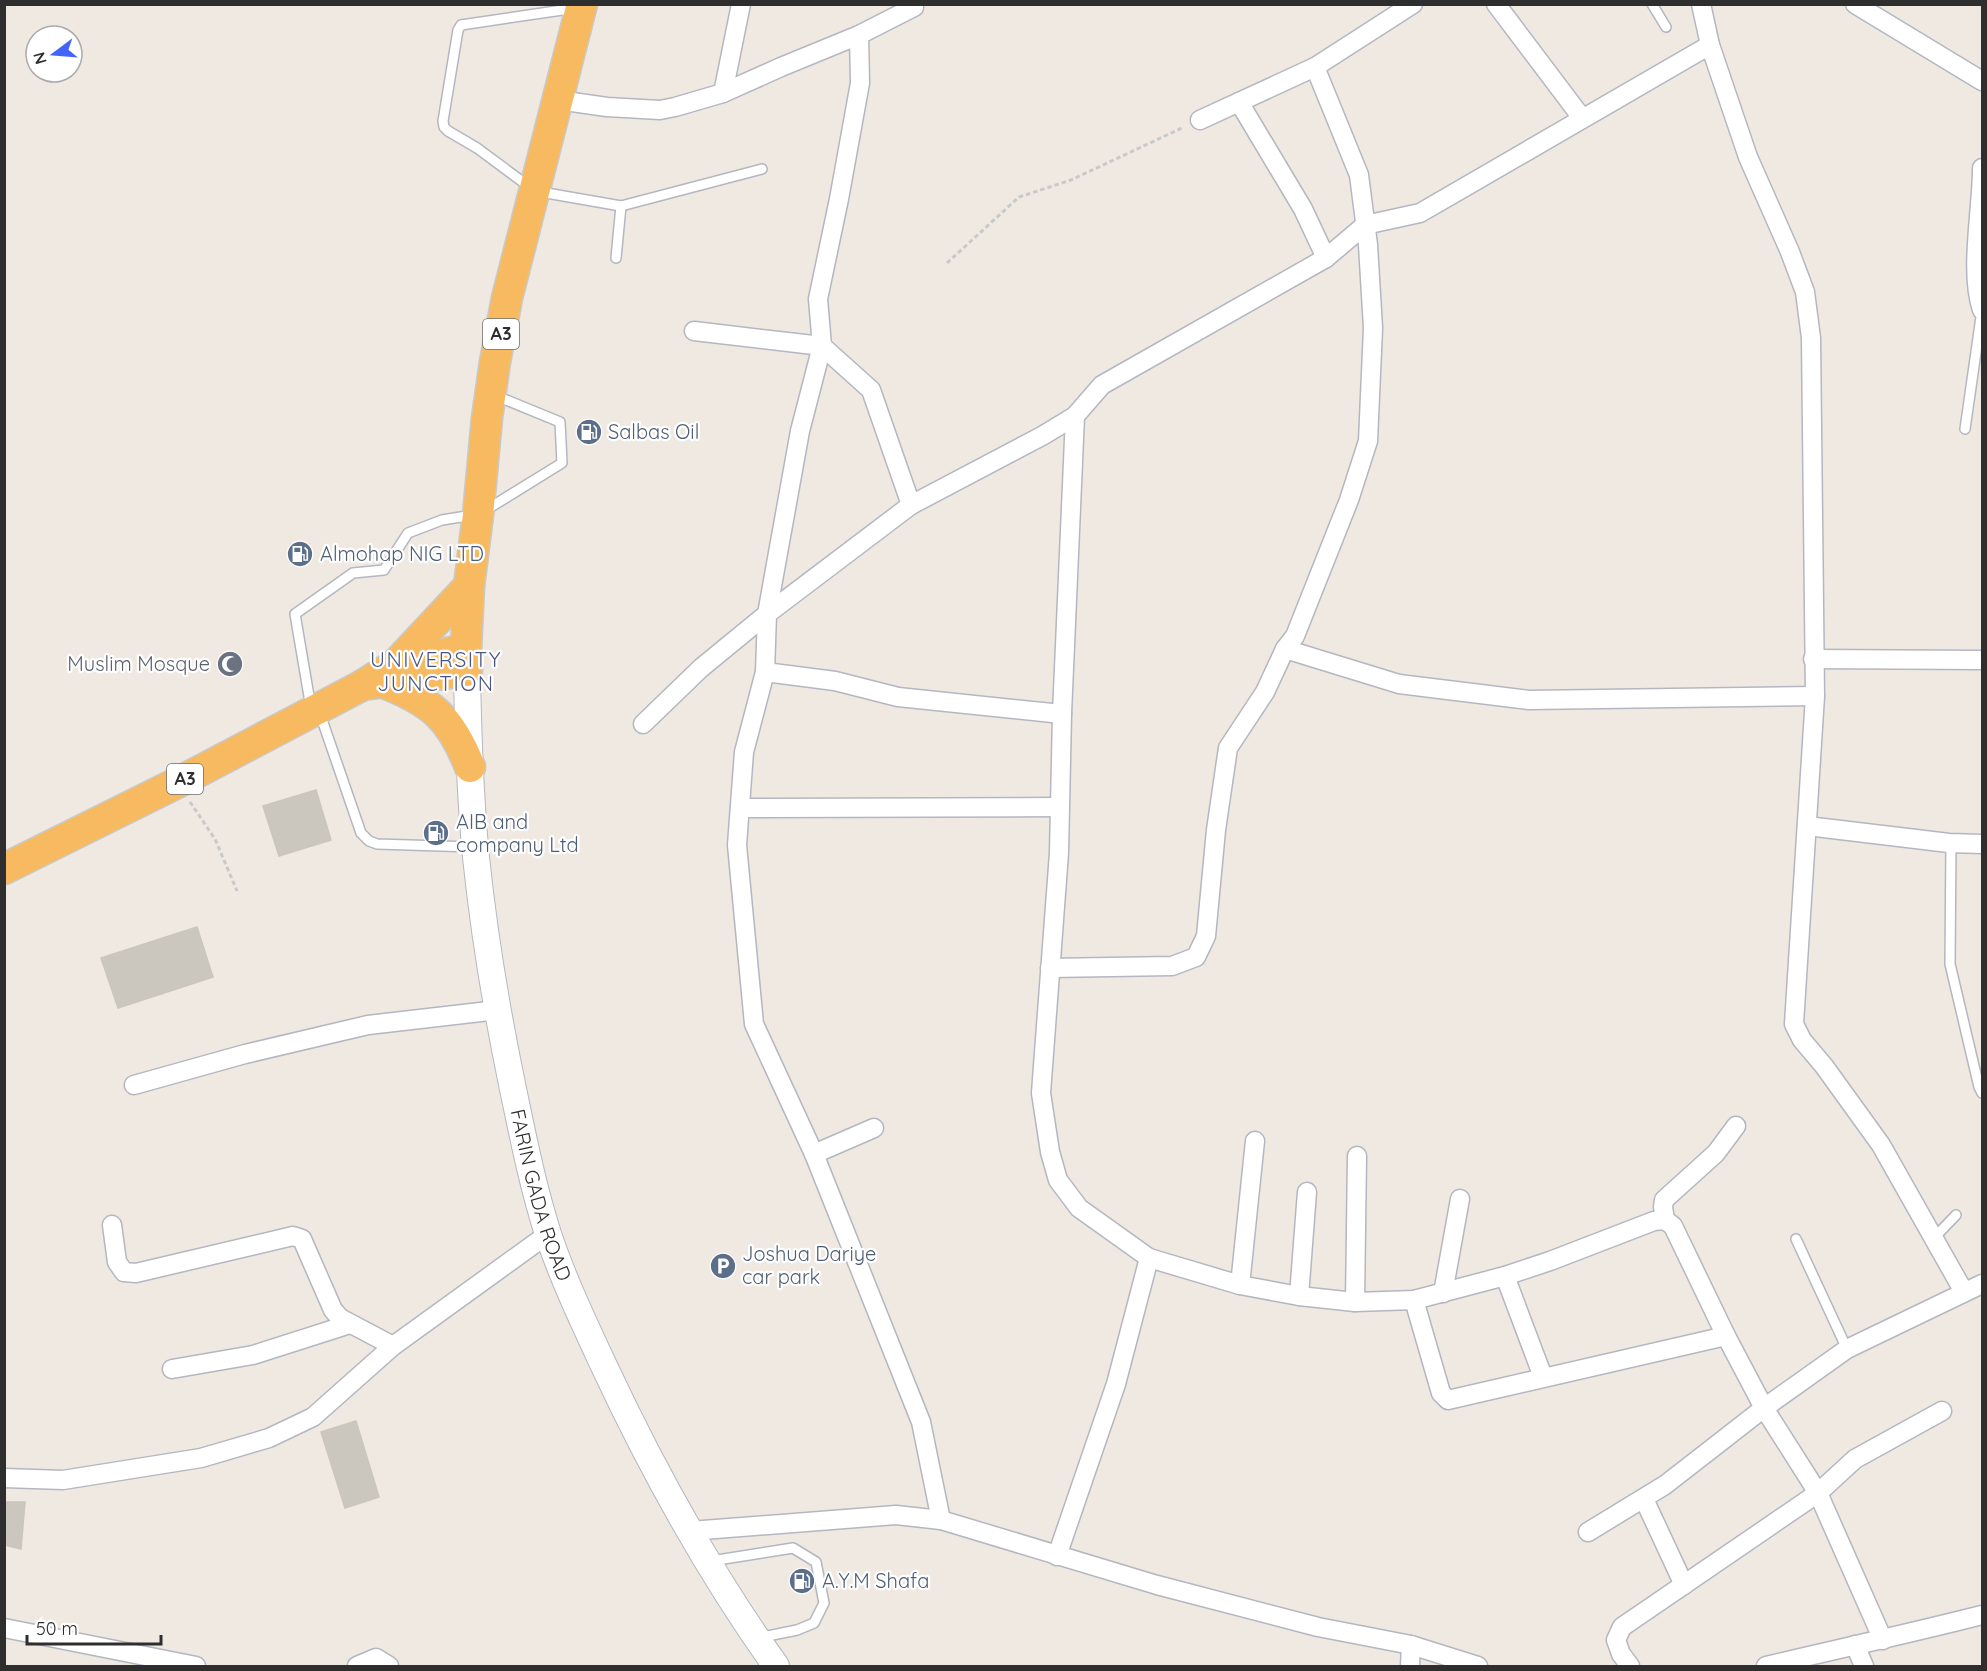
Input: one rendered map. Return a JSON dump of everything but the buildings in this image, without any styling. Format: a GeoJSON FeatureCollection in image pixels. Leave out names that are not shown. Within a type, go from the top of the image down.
{"type":"FeatureCollection","features":[{"type":"Feature","properties":{"kind":"highway","name":"A3"},"geometry":{"type":"LineString","coordinates":[[4,869],[381,678],[466,660],[469,586],[491,394],[507,298],[582,6]]}},
{"type":"Feature","properties":{"kind":"highway","name":"A3"},"geometry":{"type":"LineString","coordinates":[[381,678],[469,586]]}},
{"type":"Feature","properties":{"kind":"highway"},"geometry":{"type":"LineString","coordinates":[[381,678],[434,710],[448,722],[460,741],[470,767]]}},
{"type":"Feature","properties":{"kind":"main road","name":"FARIN GADA ROAD"},"geometry":{"type":"LineString","coordinates":[[466,660],[475,847],[489,956],[523,1138],[549,1234],[580,1314],[651,1463],[707,1562],[776,1666]]}},
{"type":"Feature","properties":{"kind":"street"},"geometry":{"type":"LineString","coordinates":[[723,93],[741,4]]}},
{"type":"Feature","properties":{"kind":"street"},"geometry":{"type":"LineString","coordinates":[[558,100],[607,107],[660,110],[723,93],[859,35],[914,7],[914,4]]}},
{"type":"Feature","properties":{"kind":"street"},"geometry":{"type":"LineString","coordinates":[[1200,120],[1315,67],[1413,4]]}},
{"type":"Feature","properties":{"kind":"street"},"geometry":{"type":"LineString","coordinates":[[1496,4],[1582,118]]}},
{"type":"Feature","properties":{"kind":"street"},"geometry":{"type":"LineString","coordinates":[[1701,4],[1710,45],[1748,157],[1805,292],[1811,338],[1815,696],[1794,1024],[1802,1040],[1824,1066],[1881,1145],[1964,1292]]}},
{"type":"Feature","properties":{"kind":"street"},"geometry":{"type":"LineString","coordinates":[[1855,4],[1983,81]]}},
{"type":"Feature","properties":{"kind":"street"},"geometry":{"type":"LineString","coordinates":[[859,35],[860,83],[818,299],[822,346],[800,431],[767,614],[765,672],[744,752],[737,846],[754,1024],[814,1154],[921,1422],[941,1520]]}},
{"type":"Feature","properties":{"kind":"street"},"geometry":{"type":"LineString","coordinates":[[643,724],[701,668],[767,614],[911,505],[1042,436],[1075,416],[1102,385],[1326,258],[1365,225],[1420,213],[1710,45]]}},
{"type":"Feature","properties":{"kind":"street"},"geometry":{"type":"LineString","coordinates":[[1050,968],[1172,966],[1196,957],[1206,936],[1214,851],[1228,748],[1265,692],[1285,649],[1295,636],[1345,511],[1368,441],[1373,328],[1368,244],[1359,175],[1315,67]]}},
{"type":"Feature","properties":{"kind":"street"},"geometry":{"type":"LineString","coordinates":[[1239,102],[1303,209],[1326,258]]}},
{"type":"Feature","properties":{"kind":"street"},"geometry":{"type":"LineString","coordinates":[[1982,310],[1978,282],[1978,248],[1983,168]]}},
{"type":"Feature","properties":{"kind":"street"},"geometry":{"type":"LineString","coordinates":[[694,331],[822,346],[871,390],[911,505]]}},
{"type":"Feature","properties":{"kind":"street"},"geometry":{"type":"LineString","coordinates":[[1075,416],[1062,714],[1059,853],[1041,1093],[1050,1152],[1058,1180],[1079,1208],[1149,1258],[1240,1285],[1299,1296],[1354,1302],[1414,1300],[1443,1293],[1550,1261],[1654,1221],[1665,1220]]}},
{"type":"Feature","properties":{"kind":"street"},"geometry":{"type":"LineString","coordinates":[[1285,649],[1399,684],[1529,700],[1815,696]]}},
{"type":"Feature","properties":{"kind":"street"},"geometry":{"type":"LineString","coordinates":[[1813,659],[1983,660]]}},
{"type":"Feature","properties":{"kind":"street"},"geometry":{"type":"LineString","coordinates":[[765,672],[835,681],[898,697],[1062,714]]}},
{"type":"Feature","properties":{"kind":"street"},"geometry":{"type":"LineString","coordinates":[[740,808],[1059,807]]}},
{"type":"Feature","properties":{"kind":"street"},"geometry":{"type":"LineString","coordinates":[[1807,826],[1983,844]]}},
{"type":"Feature","properties":{"kind":"street"},"geometry":{"type":"LineString","coordinates":[[134,1085],[245,1054],[368,1025],[498,1010]]}},
{"type":"Feature","properties":{"kind":"street"},"geometry":{"type":"LineString","coordinates":[[1736,1126],[1716,1153],[1664,1200],[1665,1220],[1672,1226],[1764,1408],[1818,1493],[1883,1640]]}},
{"type":"Feature","properties":{"kind":"street"},"geometry":{"type":"LineString","coordinates":[[814,1154],[874,1128]]}},
{"type":"Feature","properties":{"kind":"street"},"geometry":{"type":"LineString","coordinates":[[1240,1285],[1255,1141]]}},
{"type":"Feature","properties":{"kind":"street"},"geometry":{"type":"LineString","coordinates":[[1354,1302],[1357,1156]]}},
{"type":"Feature","properties":{"kind":"street"},"geometry":{"type":"LineString","coordinates":[[1299,1296],[1307,1192]]}},
{"type":"Feature","properties":{"kind":"street"},"geometry":{"type":"LineString","coordinates":[[1443,1293],[1460,1199]]}},
{"type":"Feature","properties":{"kind":"street"},"geometry":{"type":"LineString","coordinates":[[112,1225],[117,1262],[124,1272],[136,1273],[293,1236],[302,1239],[333,1310],[339,1318],[393,1346]]}},
{"type":"Feature","properties":{"kind":"street"},"geometry":{"type":"LineString","coordinates":[[4,1478],[63,1480],[201,1458],[269,1438],[313,1417],[393,1346],[549,1234]]}},
{"type":"Feature","properties":{"kind":"street"},"geometry":{"type":"LineString","coordinates":[[1057,1556],[1116,1384],[1149,1258]]}},
{"type":"Feature","properties":{"kind":"street"},"geometry":{"type":"LineString","coordinates":[[1505,1275],[1543,1377]]}},
{"type":"Feature","properties":{"kind":"street"},"geometry":{"type":"LineString","coordinates":[[1588,1532],[1665,1485],[1764,1408],[1847,1349],[1983,1284]]}},
{"type":"Feature","properties":{"kind":"street"},"geometry":{"type":"LineString","coordinates":[[1414,1300],[1444,1398],[1448,1400],[1726,1336]]}},
{"type":"Feature","properties":{"kind":"street"},"geometry":{"type":"LineString","coordinates":[[172,1369],[253,1355],[350,1323]]}},
{"type":"Feature","properties":{"kind":"street"},"geometry":{"type":"LineString","coordinates":[[1630,1666],[1621,1654],[1616,1640],[1622,1627],[1818,1493],[1855,1459],[1942,1411]]}},
{"type":"Feature","properties":{"kind":"street"},"geometry":{"type":"LineString","coordinates":[[1644,1498],[1684,1585]]}},
{"type":"Feature","properties":{"kind":"street"},"geometry":{"type":"LineString","coordinates":[[690,1531],[897,1515],[941,1520],[1057,1556],[1318,1627],[1411,1646],[1478,1666]]}},
{"type":"Feature","properties":{"kind":"street"},"geometry":{"type":"LineString","coordinates":[[1766,1666],[1983,1615]]}},
{"type":"Feature","properties":{"kind":"street"},"geometry":{"type":"LineString","coordinates":[[4,1628],[196,1666]]}},
{"type":"Feature","properties":{"kind":"street"},"geometry":{"type":"LineString","coordinates":[[1855,1645],[1864,1666]]}},
{"type":"Feature","properties":{"kind":"street"},"geometry":{"type":"LineString","coordinates":[[1410,1666],[1411,1646]]}},
{"type":"Feature","properties":{"kind":"street"},"geometry":{"type":"LineString","coordinates":[[357,1666],[376,1658],[389,1666]]}},
{"type":"Feature","properties":{"kind":"lane"},"geometry":{"type":"LineString","coordinates":[[1652,4],[1666,27]]}},
{"type":"Feature","properties":{"kind":"lane"},"geometry":{"type":"LineString","coordinates":[[582,6],[461,25],[458,30],[443,121],[444,127],[477,148],[535,191],[621,206],[762,170]]}},
{"type":"Feature","properties":{"kind":"lane"},"geometry":{"type":"LineString","coordinates":[[616,258],[621,206]]}},
{"type":"Feature","properties":{"kind":"lane"},"geometry":{"type":"LineString","coordinates":[[1965,429],[1982,310]]}},
{"type":"Feature","properties":{"kind":"lane"},"geometry":{"type":"LineString","coordinates":[[475,847],[378,844],[369,841],[361,833],[316,712],[295,614],[354,573],[384,570],[408,533],[442,520],[478,515],[562,463],[560,422],[491,394]]}},
{"type":"Feature","properties":{"kind":"lane"},"geometry":{"type":"LineString","coordinates":[[1951,842],[1950,964],[1979,1087],[1983,1093]]}},
{"type":"Feature","properties":{"kind":"lane"},"geometry":{"type":"LineString","coordinates":[[1933,1239],[1956,1215]]}},
{"type":"Feature","properties":{"kind":"lane"},"geometry":{"type":"LineString","coordinates":[[1796,1239],[1847,1349]]}},
{"type":"Feature","properties":{"kind":"lane"},"geometry":{"type":"LineString","coordinates":[[707,1562],[793,1548],[816,1562],[824,1603],[814,1623],[796,1630],[756,1638]]}},
{"type":"Feature","properties":{"kind":"path"},"geometry":{"type":"LineString","coordinates":[[947,263],[1018,197],[1071,180],[1200,120]]}},
{"type":"Feature","properties":{"kind":"path"},"geometry":{"type":"LineString","coordinates":[[177,783],[215,839],[237,891]]}},
{"type":"Feature","properties":{"kind":"place","name":"Salbas Oil"},"geometry":{"type":"Point","coordinates":[589,432]}},
{"type":"Feature","properties":{"kind":"place","name":"Almohap NIG LTD"},"geometry":{"type":"Point","coordinates":[300,554]}},
{"type":"Feature","properties":{"kind":"place","name":"Muslim Mosque"},"geometry":{"type":"Point","coordinates":[230,664]}},
{"type":"Feature","properties":{"kind":"place","name":"AIB and company Ltd"},"geometry":{"type":"Point","coordinates":[436,833]}},
{"type":"Feature","properties":{"kind":"place","name":"Joshua Dariye car park"},"geometry":{"type":"Point","coordinates":[723,1266]}},
{"type":"Feature","properties":{"kind":"place","name":"A.Y.M Shafa"},"geometry":{"type":"Point","coordinates":[802,1581]}},
{"type":"Feature","properties":{"kind":"district","name":"UNIVERSITY JUNCTION"},"geometry":{"type":"Point","coordinates":[436,672]}}]}
